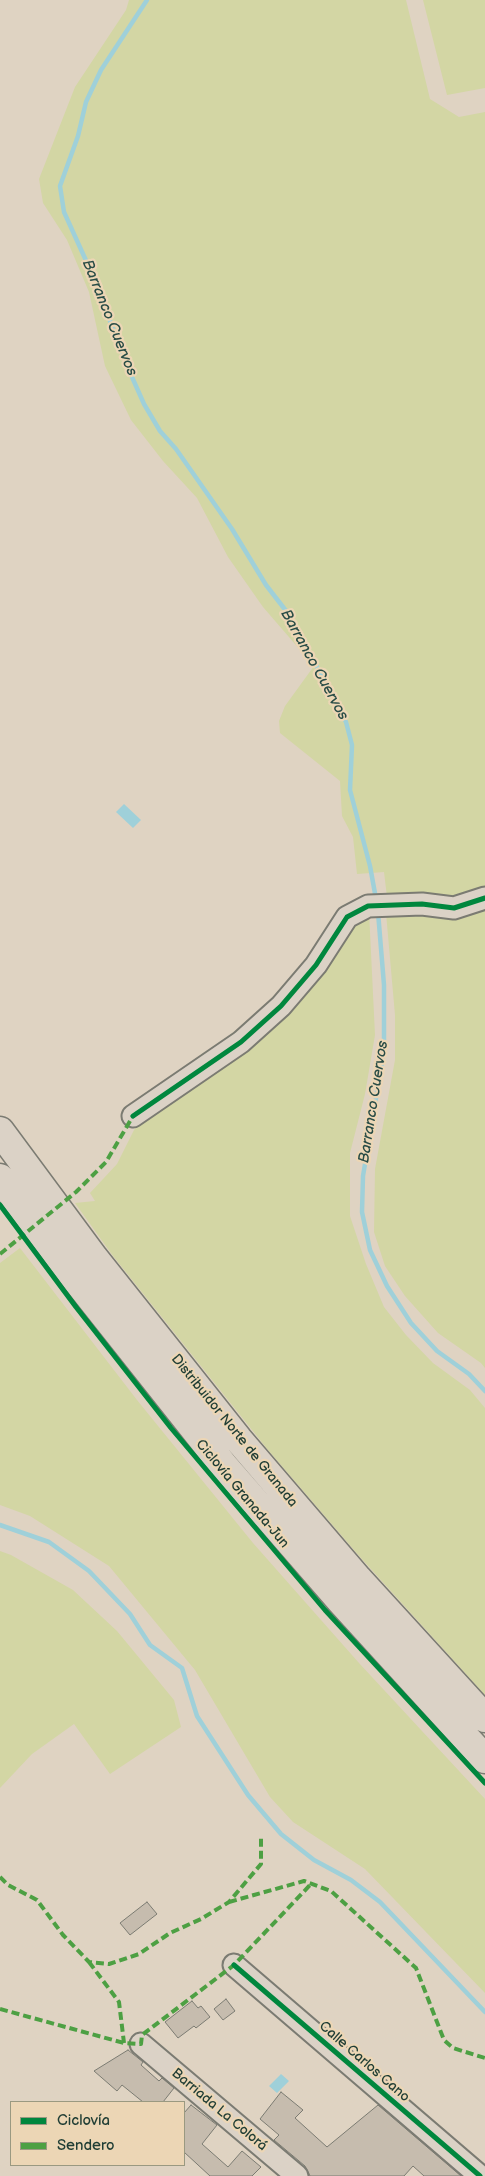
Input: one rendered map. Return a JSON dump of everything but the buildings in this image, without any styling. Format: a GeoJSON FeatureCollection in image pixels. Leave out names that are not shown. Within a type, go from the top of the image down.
{"type":"FeatureCollection","features":[{"type":"Feature","properties":{"kind":"main road","name":"Distribuidor Norte de Granada"},"geometry":{"type":"LineString","coordinates":[[0,1131],[94,1258],[238,1439],[358,1579],[485,1718]]}},
{"type":"Feature","properties":{"kind":"main road","name":"Distribuidor Norte de Granada"},"geometry":{"type":"LineString","coordinates":[[0,1178],[78,1282],[223,1465],[341,1601],[485,1759]]}},
{"type":"Feature","properties":{"kind":"street"},"geometry":{"type":"LineString","coordinates":[[134,1116],[241,1042],[281,1006],[316,965],[347,917],[377,906],[422,904],[454,908],[485,898]]}},
{"type":"Feature","properties":{"kind":"street","name":"Calle Carlos Cano"},"geometry":{"type":"LineString","coordinates":[[234,1964],[480,2176]]}},
{"type":"Feature","properties":{"kind":"street","name":"Barriada La Colorá"},"geometry":{"type":"LineString","coordinates":[[141,2044],[297,2176]]}},
{"type":"Feature","properties":{"kind":"green space"},"geometry":{"type":"Polygon","coordinates":[[[129,0],[406,0],[430,99],[459,117],[485,112],[485,891],[444,900],[387,897],[384,872],[357,874],[353,837],[342,816],[340,781],[280,733],[279,721],[285,706],[314,666],[263,607],[228,557],[197,498],[163,461],[131,420],[105,366],[89,292],[67,240],[43,203],[39,179],[75,87],[126,10],[129,0]]]}},
{"type":"Feature","properties":{"kind":"green space"},"geometry":{"type":"Polygon","coordinates":[[[423,0],[485,0],[485,88],[447,95],[423,0]]]}},
{"type":"Feature","properties":{"kind":"green space"},"geometry":{"type":"Polygon","coordinates":[[[485,910],[485,1368],[481,1363],[438,1333],[405,1296],[385,1266],[374,1232],[375,1169],[395,1060],[395,1015],[386,913],[456,918],[485,910]]]}},
{"type":"Feature","properties":{"kind":"green space"},"geometry":{"type":"Polygon","coordinates":[[[369,911],[375,1035],[365,1094],[350,1153],[350,1216],[366,1264],[384,1307],[406,1335],[433,1363],[470,1390],[485,1408],[485,1695],[360,1557],[268,1450],[113,1256],[75,1203],[95,1201],[90,1193],[117,1164],[134,1130],[154,1107],[249,1042],[343,931],[369,911]]]}},
{"type":"Feature","properties":{"kind":"green space"},"geometry":{"type":"Polygon","coordinates":[[[20,1248],[137,1400],[253,1543],[359,1663],[485,1799],[485,1993],[365,1869],[293,1822],[270,1797],[195,1670],[109,1566],[30,1516],[0,1505],[0,1263],[20,1248]]]}},
{"type":"Feature","properties":{"kind":"green space"},"geometry":{"type":"Polygon","coordinates":[[[0,1551],[11,1555],[73,1590],[117,1631],[174,1700],[181,1727],[110,1774],[74,1724],[32,1754],[0,1788],[0,1551]]]}},
{"type":"Feature","properties":{"kind":"water"},"geometry":{"type":"Polygon","coordinates":[[[124,804],[141,820],[133,828],[116,812],[124,804]]]}},
{"type":"Feature","properties":{"kind":"water"},"geometry":{"type":"Polygon","coordinates":[[[281,2074],[289,2081],[277,2093],[269,2086],[281,2074]]]}},
{"type":"Feature","properties":{"kind":"waterway","name":"Barranco Cuervos"},"geometry":{"type":"LineString","coordinates":[[147,0],[101,70],[86,102],[78,136],[60,186],[64,212],[93,276],[128,368],[144,404],[160,431],[176,449],[232,529],[266,585],[290,616],[346,722],[352,745],[350,790],[370,866],[376,899]]}},
{"type":"Feature","properties":{"kind":"waterway","name":"Barranco Cuervos"},"geometry":{"type":"LineString","coordinates":[[378,912],[384,985],[384,1050],[363,1176],[362,1212],[370,1250],[387,1286],[411,1323],[437,1351],[469,1374],[485,1391]]}},
{"type":"Feature","properties":{"kind":"waterway"},"geometry":{"type":"LineString","coordinates":[[0,1525],[49,1542],[89,1571],[130,1614],[150,1645],[182,1668],[197,1716],[248,1795],[281,1834],[314,1860],[351,1880],[380,1902],[485,2012]]}},
{"type":"Feature","properties":{"kind":"marked path"},"geometry":{"type":"LineString","coordinates":[[0,1254],[76,1192],[106,1162],[133,1116]]}},
{"type":"Feature","properties":{"kind":"marked path"},"geometry":{"type":"LineString","coordinates":[[0,1877],[8,1885],[37,1900],[63,1935],[89,1962],[109,1964],[139,1954],[170,1933],[201,1919],[229,1902],[261,1864],[261,1838]]}},
{"type":"Feature","properties":{"kind":"marked path"},"geometry":{"type":"LineString","coordinates":[[229,1902],[304,1881],[331,1891],[416,1968],[444,2040],[453,2048],[485,2058]]}},
{"type":"Feature","properties":{"kind":"marked path"},"geometry":{"type":"LineString","coordinates":[[0,2009],[124,2043],[141,2044],[142,2035],[234,1965],[311,1884]]}},
{"type":"Feature","properties":{"kind":"marked path"},"geometry":{"type":"LineString","coordinates":[[89,1962],[119,2002],[124,2043]]}},
{"type":"Feature","properties":{"kind":"cycle path"},"geometry":{"type":"LineString","coordinates":[[133,1116],[241,1042],[281,1006],[316,965],[347,917],[368,906],[422,904],[454,908],[485,898]]}},
{"type":"Feature","properties":{"kind":"cycle path","name":"Ciclovía Granada-Jun"},"geometry":{"type":"LineString","coordinates":[[0,1205],[76,1307],[171,1428],[325,1610],[485,1783]]}},
{"type":"Feature","properties":{"kind":"cycle path"},"geometry":{"type":"LineString","coordinates":[[234,1965],[480,2176]]}}]}
